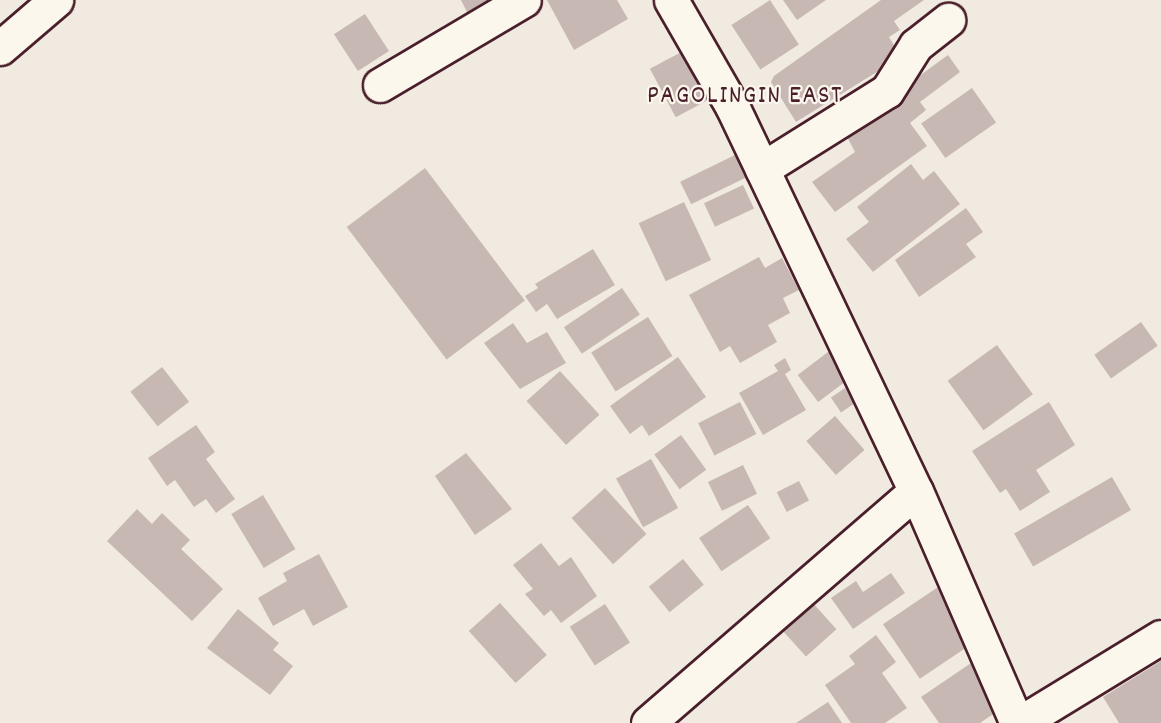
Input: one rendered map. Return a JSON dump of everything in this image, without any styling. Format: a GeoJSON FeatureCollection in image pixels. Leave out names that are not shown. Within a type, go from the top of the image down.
{"type":"FeatureCollection","features":[{"type":"Feature","properties":{"kind":"street"},"geometry":{"type":"LineString","coordinates":[[0,48],[56,0]]}},
{"type":"Feature","properties":{"kind":"street"},"geometry":{"type":"LineString","coordinates":[[380,85],[524,0]]}},
{"type":"Feature","properties":{"kind":"street"},"geometry":{"type":"LineString","coordinates":[[671,0],[762,169],[916,492],[1018,723],[1161,637]]}},
{"type":"Feature","properties":{"kind":"street"},"geometry":{"type":"LineString","coordinates":[[762,169],[887,91],[916,45],[948,20]]}},
{"type":"Feature","properties":{"kind":"street"},"geometry":{"type":"LineString","coordinates":[[648,723],[916,492]]}},
{"type":"Feature","properties":{"kind":"building"},"geometry":{"type":"Polygon","coordinates":[[[461,0],[488,0],[492,7],[470,18],[461,0]]]}},
{"type":"Feature","properties":{"kind":"building"},"geometry":{"type":"Polygon","coordinates":[[[547,0],[617,0],[628,19],[574,50],[547,0]]]}},
{"type":"Feature","properties":{"kind":"building"},"geometry":{"type":"Polygon","coordinates":[[[770,0],[799,44],[760,70],[731,25],[770,0]]]}},
{"type":"Feature","properties":{"kind":"building"},"geometry":{"type":"Polygon","coordinates":[[[783,0],[826,0],[797,20],[783,0]]]}},
{"type":"Feature","properties":{"kind":"building"},"geometry":{"type":"Polygon","coordinates":[[[881,0],[924,0],[894,21],[900,30],[889,37],[901,57],[796,122],[771,82],[774,76],[881,0]]]}},
{"type":"Feature","properties":{"kind":"building"},"geometry":{"type":"Polygon","coordinates":[[[365,14],[389,51],[358,71],[334,34],[365,14]]]}},
{"type":"Feature","properties":{"kind":"building"},"geometry":{"type":"Polygon","coordinates":[[[687,49],[713,98],[676,117],[650,69],[687,49]]]}},
{"type":"Feature","properties":{"kind":"building"},"geometry":{"type":"Polygon","coordinates":[[[948,55],[960,72],[920,102],[926,110],[910,123],[927,146],[835,212],[812,182],[855,152],[844,131],[948,55]]]}},
{"type":"Feature","properties":{"kind":"building"},"geometry":{"type":"Polygon","coordinates":[[[972,88],[996,122],[945,158],[921,124],[972,88]]]}},
{"type":"Feature","properties":{"kind":"building"},"geometry":{"type":"Polygon","coordinates":[[[735,155],[746,177],[691,204],[680,182],[735,155]]]}},
{"type":"Feature","properties":{"kind":"building"},"geometry":{"type":"Polygon","coordinates":[[[911,164],[923,180],[934,171],[960,204],[873,272],[846,239],[869,222],[857,207],[911,164]]]}},
{"type":"Feature","properties":{"kind":"building"},"geometry":{"type":"Polygon","coordinates":[[[425,168],[525,301],[447,360],[347,227],[425,168]]]}},
{"type":"Feature","properties":{"kind":"building"},"geometry":{"type":"Polygon","coordinates":[[[743,185],[754,209],[715,227],[704,203],[743,185]]]}},
{"type":"Feature","properties":{"kind":"building"},"geometry":{"type":"Polygon","coordinates":[[[684,202],[711,260],[666,281],[639,223],[684,202]]]}},
{"type":"Feature","properties":{"kind":"building"},"geometry":{"type":"Polygon","coordinates":[[[966,208],[983,232],[966,244],[976,257],[919,297],[895,260],[966,208]]]}},
{"type":"Feature","properties":{"kind":"building"},"geometry":{"type":"Polygon","coordinates":[[[593,249],[615,285],[557,319],[547,304],[536,312],[525,296],[538,288],[535,284],[593,249]]]}},
{"type":"Feature","properties":{"kind":"building"},"geometry":{"type":"Polygon","coordinates":[[[759,257],[765,268],[782,258],[799,290],[783,298],[790,313],[768,325],[777,342],[740,363],[730,346],[720,352],[689,295],[759,257]]]}},
{"type":"Feature","properties":{"kind":"building"},"geometry":{"type":"Polygon","coordinates":[[[622,288],[640,315],[582,354],[564,327],[622,288]]]}},
{"type":"Feature","properties":{"kind":"building"},"geometry":{"type":"Polygon","coordinates":[[[648,317],[672,356],[616,392],[591,353],[648,317]]]}},
{"type":"Feature","properties":{"kind":"building"},"geometry":{"type":"Polygon","coordinates":[[[1141,322],[1158,346],[1111,378],[1094,355],[1141,322]]]}},
{"type":"Feature","properties":{"kind":"building"},"geometry":{"type":"Polygon","coordinates":[[[513,323],[527,343],[547,332],[566,363],[520,389],[484,343],[513,323]]]}},
{"type":"Feature","properties":{"kind":"building"},"geometry":{"type":"Polygon","coordinates":[[[997,345],[1033,394],[984,430],[948,381],[997,345]]]}},
{"type":"Feature","properties":{"kind":"building"},"geometry":{"type":"Polygon","coordinates":[[[832,349],[852,376],[818,402],[798,375],[832,349]]]}},
{"type":"Feature","properties":{"kind":"building"},"geometry":{"type":"Polygon","coordinates":[[[678,357],[706,397],[649,436],[642,425],[630,434],[610,406],[678,357]]]}},
{"type":"Feature","properties":{"kind":"building"},"geometry":{"type":"Polygon","coordinates":[[[785,358],[791,370],[785,374],[806,410],[763,435],[739,393],[778,371],[774,365],[785,358]]]}},
{"type":"Feature","properties":{"kind":"building"},"geometry":{"type":"Polygon","coordinates":[[[162,367],[189,402],[158,426],[130,392],[162,367]]]}},
{"type":"Feature","properties":{"kind":"building"},"geometry":{"type":"Polygon","coordinates":[[[560,371],[599,415],[566,445],[527,401],[560,371]]]}},
{"type":"Feature","properties":{"kind":"building"},"geometry":{"type":"Polygon","coordinates":[[[845,388],[855,403],[841,412],[831,398],[845,388]]]}},
{"type":"Feature","properties":{"kind":"building"},"geometry":{"type":"Polygon","coordinates":[[[740,402],[756,434],[714,455],[698,423],[740,402]]]}},
{"type":"Feature","properties":{"kind":"building"},"geometry":{"type":"Polygon","coordinates":[[[1049,402],[1075,445],[1036,470],[1050,492],[1020,511],[1006,489],[1000,493],[972,451],[1049,402]]]}},
{"type":"Feature","properties":{"kind":"building"},"geometry":{"type":"Polygon","coordinates":[[[835,416],[865,450],[836,475],[806,441],[835,416]]]}},
{"type":"Feature","properties":{"kind":"building"},"geometry":{"type":"Polygon","coordinates":[[[196,425],[215,452],[206,459],[235,499],[216,513],[206,499],[194,507],[175,480],[167,486],[148,458],[196,425]]]}},
{"type":"Feature","properties":{"kind":"building"},"geometry":{"type":"Polygon","coordinates":[[[681,435],[706,470],[680,489],[654,454],[681,435]]]}},
{"type":"Feature","properties":{"kind":"building"},"geometry":{"type":"Polygon","coordinates":[[[466,453],[512,509],[475,535],[435,476],[466,453]]]}},
{"type":"Feature","properties":{"kind":"building"},"geometry":{"type":"Polygon","coordinates":[[[651,459],[678,508],[643,527],[616,478],[651,459]]]}},
{"type":"Feature","properties":{"kind":"building"},"geometry":{"type":"Polygon","coordinates":[[[743,465],[757,494],[722,511],[708,482],[743,465]]]}},
{"type":"Feature","properties":{"kind":"building"},"geometry":{"type":"Polygon","coordinates":[[[1112,477],[1131,510],[1033,566],[1014,534],[1112,477]]]}},
{"type":"Feature","properties":{"kind":"building"},"geometry":{"type":"Polygon","coordinates":[[[799,481],[809,501],[787,512],[777,492],[799,481]]]}},
{"type":"Feature","properties":{"kind":"building"},"geometry":{"type":"Polygon","coordinates":[[[605,488],[646,534],[613,564],[572,518],[605,488]]]}},
{"type":"Feature","properties":{"kind":"building"},"geometry":{"type":"Polygon","coordinates":[[[263,495],[295,549],[264,568],[231,514],[263,495]]]}},
{"type":"Feature","properties":{"kind":"building"},"geometry":{"type":"Polygon","coordinates":[[[748,505],[770,538],[721,571],[699,538],[748,505]]]}},
{"type":"Feature","properties":{"kind":"building"},"geometry":{"type":"Polygon","coordinates":[[[137,509],[152,524],[162,513],[190,540],[181,549],[223,589],[192,621],[107,541],[137,509]]]}},
{"type":"Feature","properties":{"kind":"building"},"geometry":{"type":"Polygon","coordinates":[[[541,543],[559,566],[571,557],[597,596],[561,623],[551,610],[544,616],[525,594],[533,589],[513,565],[541,543]]]}},
{"type":"Feature","properties":{"kind":"building"},"geometry":{"type":"Polygon","coordinates":[[[319,554],[348,607],[313,626],[304,609],[273,626],[258,598],[287,581],[283,573],[319,554]]]}},
{"type":"Feature","properties":{"kind":"building"},"geometry":{"type":"Polygon","coordinates":[[[683,559],[704,585],[670,612],[649,587],[683,559]]]}},
{"type":"Feature","properties":{"kind":"building"},"geometry":{"type":"Polygon","coordinates":[[[891,573],[905,593],[853,629],[831,598],[856,581],[863,592],[891,573]]]}},
{"type":"Feature","properties":{"kind":"building"},"geometry":{"type":"Polygon","coordinates":[[[941,585],[978,640],[920,679],[883,624],[941,585]]]}},
{"type":"Feature","properties":{"kind":"building"},"geometry":{"type":"Polygon","coordinates":[[[803,592],[836,629],[806,657],[773,619],[803,592]]]}},
{"type":"Feature","properties":{"kind":"building"},"geometry":{"type":"Polygon","coordinates":[[[500,603],[547,655],[516,683],[469,631],[500,603]]]}},
{"type":"Feature","properties":{"kind":"building"},"geometry":{"type":"Polygon","coordinates":[[[605,604],[630,643],[595,665],[570,627],[605,604]]]}},
{"type":"Feature","properties":{"kind":"building"},"geometry":{"type":"Polygon","coordinates":[[[238,609],[279,643],[273,650],[293,666],[270,695],[207,648],[238,609]]]}},
{"type":"Feature","properties":{"kind":"building"},"geometry":{"type":"Polygon","coordinates":[[[876,635],[896,662],[882,673],[907,708],[885,723],[851,723],[825,685],[855,664],[849,656],[876,635]]]}},
{"type":"Feature","properties":{"kind":"building"},"geometry":{"type":"Polygon","coordinates":[[[977,659],[1008,704],[980,723],[939,723],[921,697],[977,659]]]}},
{"type":"Feature","properties":{"kind":"building"},"geometry":{"type":"Polygon","coordinates":[[[1161,661],[1161,723],[1119,723],[1103,697],[1161,661]]]}},
{"type":"Feature","properties":{"kind":"building"},"geometry":{"type":"Polygon","coordinates":[[[828,702],[842,723],[796,723],[828,702]]]}},
{"type":"Feature","properties":{"kind":"district","name":"PAGOLINGIN EAST"},"geometry":{"type":"Point","coordinates":[745,97]}}]}
